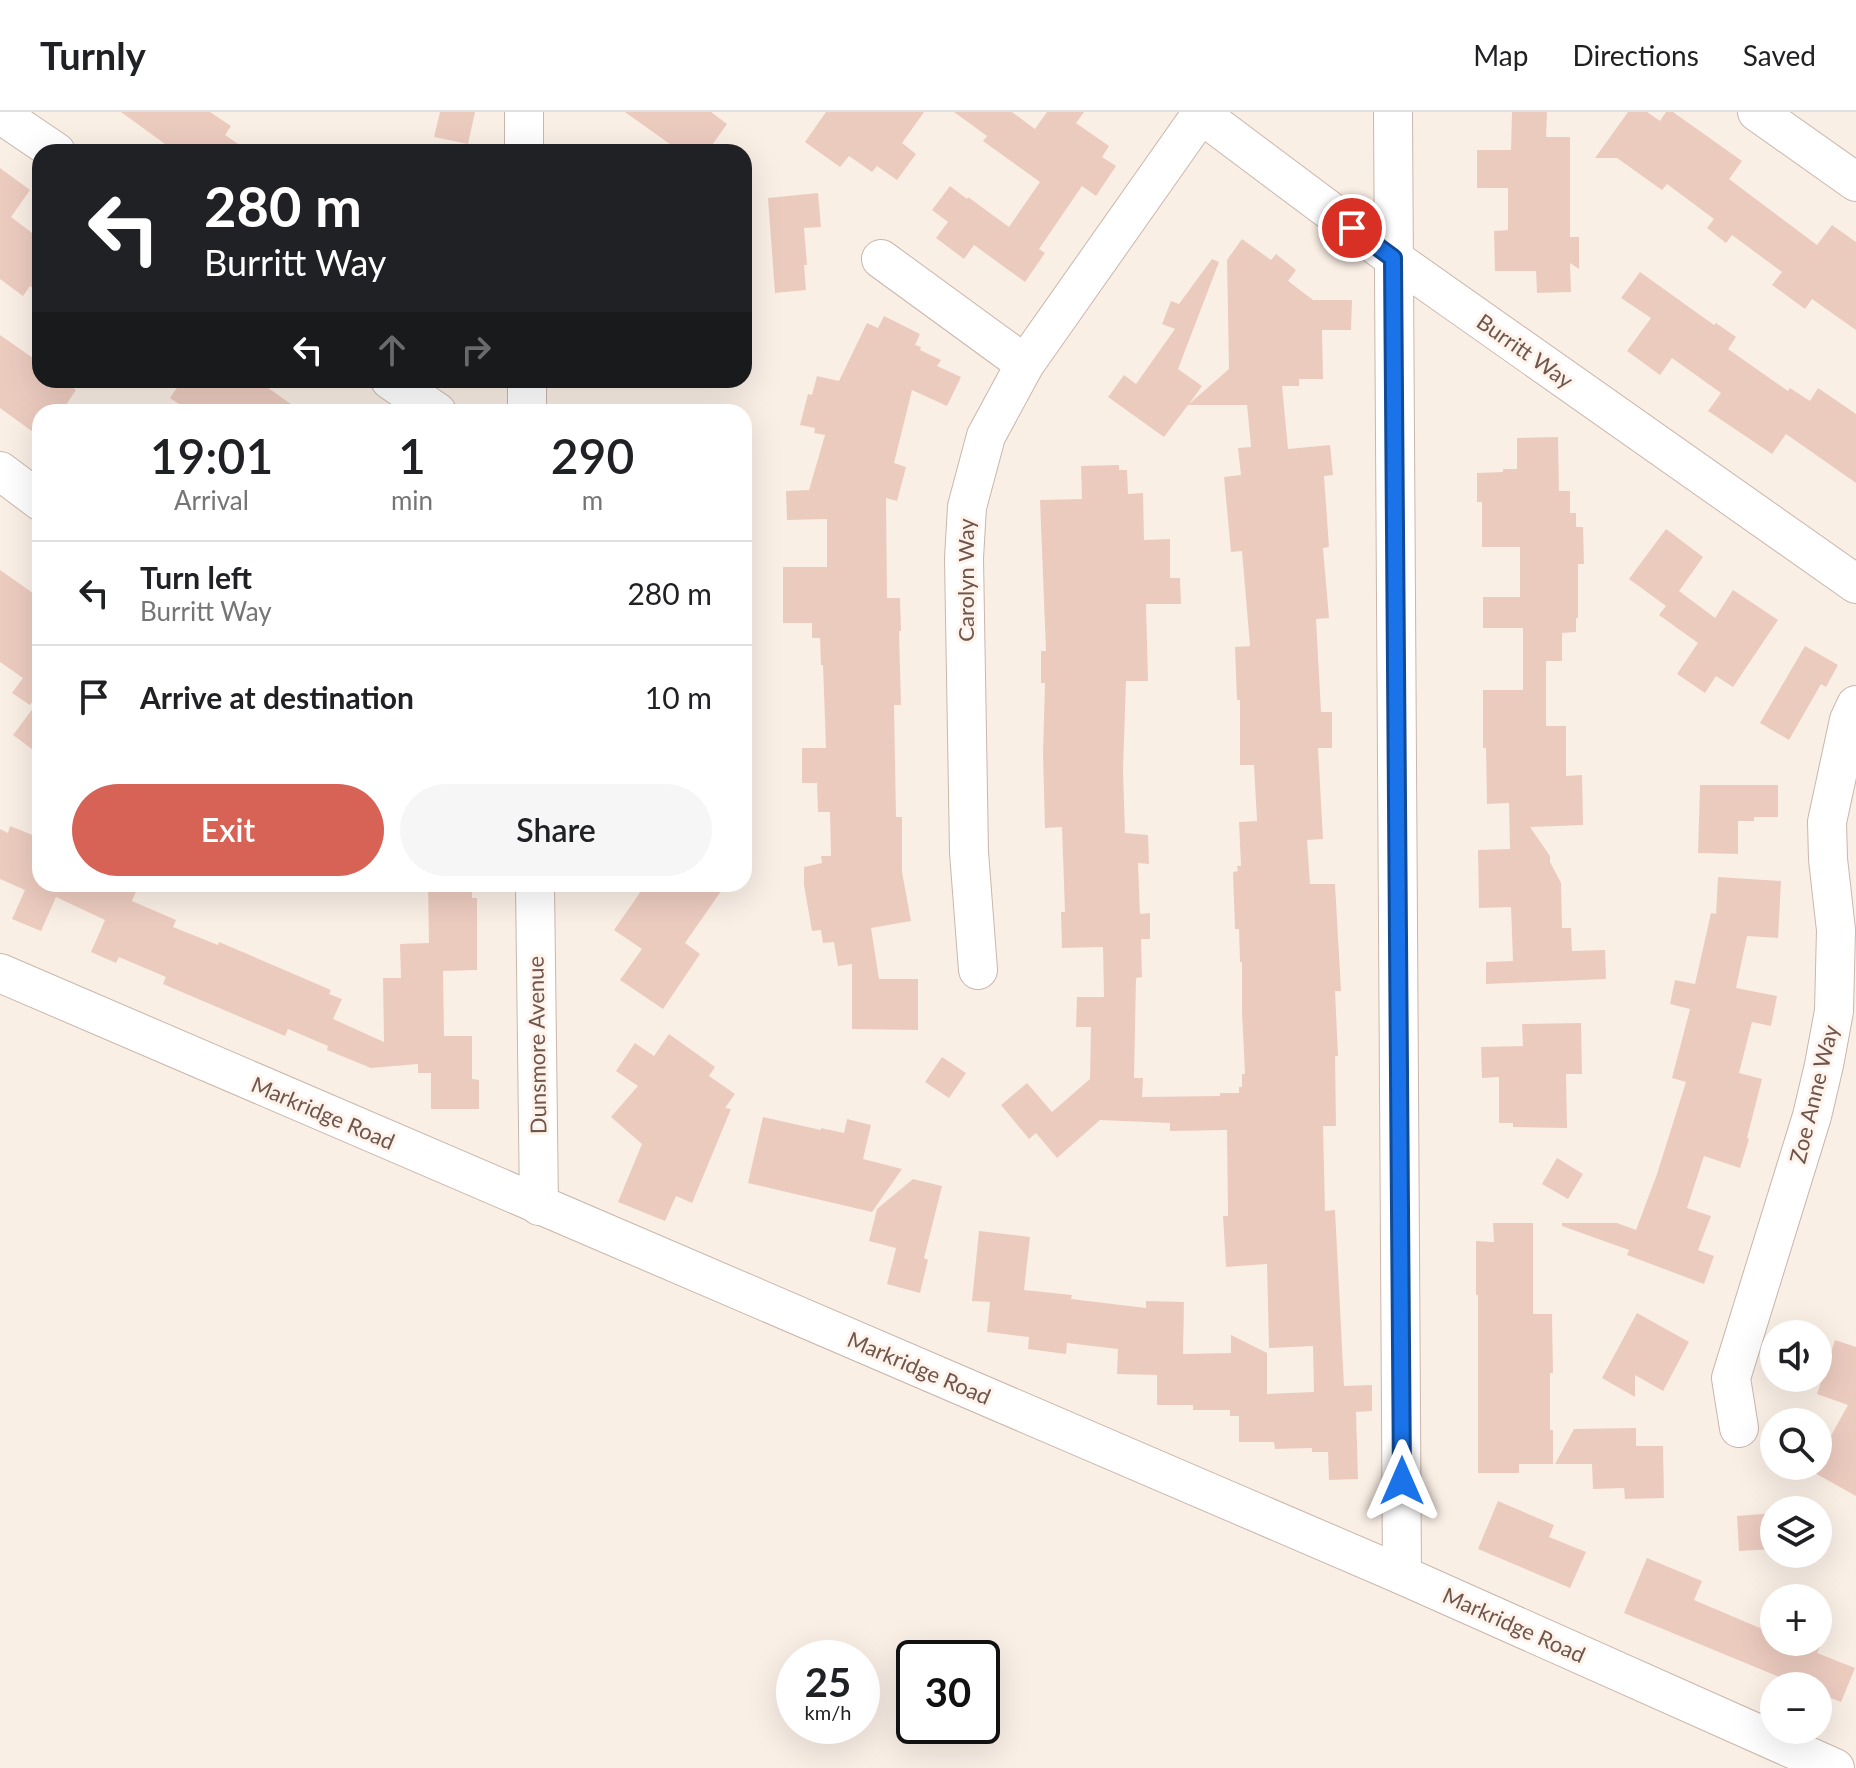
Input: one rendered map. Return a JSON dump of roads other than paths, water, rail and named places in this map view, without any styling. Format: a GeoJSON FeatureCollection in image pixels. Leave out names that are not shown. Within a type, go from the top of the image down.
{"type":"FeatureCollection","features":[{"type":"Feature","properties":{"kind":"street"},"geometry":{"type":"LineString","coordinates":[[524,112],[524,144]]}},
{"type":"Feature","properties":{"kind":"street"},"geometry":{"type":"LineString","coordinates":[[1393,112],[1402,1575]]}},
{"type":"Feature","properties":{"kind":"street"},"geometry":{"type":"LineString","coordinates":[[1757,112],[1856,182]]}},
{"type":"Feature","properties":{"kind":"street","name":"Burritt Way"},"geometry":{"type":"LineString","coordinates":[[1200,113],[1393,258],[1856,584]]}},
{"type":"Feature","properties":{"kind":"street","name":"Carolyn Way"},"geometry":{"type":"LineString","coordinates":[[978,970],[969,836],[964,558],[967,507],[986,436],[1025,364],[1200,113]]}},
{"type":"Feature","properties":{"kind":"street"},"geometry":{"type":"LineString","coordinates":[[0,114],[44,144]]}},
{"type":"Feature","properties":{"kind":"street"},"geometry":{"type":"LineString","coordinates":[[881,259],[1025,364]]}},
{"type":"Feature","properties":{"kind":"street"},"geometry":{"type":"LineString","coordinates":[[402,388],[425,404]]}},
{"type":"Feature","properties":{"kind":"street"},"geometry":{"type":"LineString","coordinates":[[0,471],[32,495]]}},
{"type":"Feature","properties":{"kind":"street","name":"Zoe Anne Way"},"geometry":{"type":"LineString","coordinates":[[1739,1428],[1731,1378],[1812,1116],[1834,1011],[1836,930],[1827,822],[1849,720],[1856,705]]}},
{"type":"Feature","properties":{"kind":"street","name":"Dunsmore Avenue"},"geometry":{"type":"LineString","coordinates":[[535,892],[539,1206]]}},
{"type":"Feature","properties":{"kind":"street","name":"Markridge Road"},"geometry":{"type":"LineString","coordinates":[[0,973],[1402,1575],[1835,1768]]}}]}
